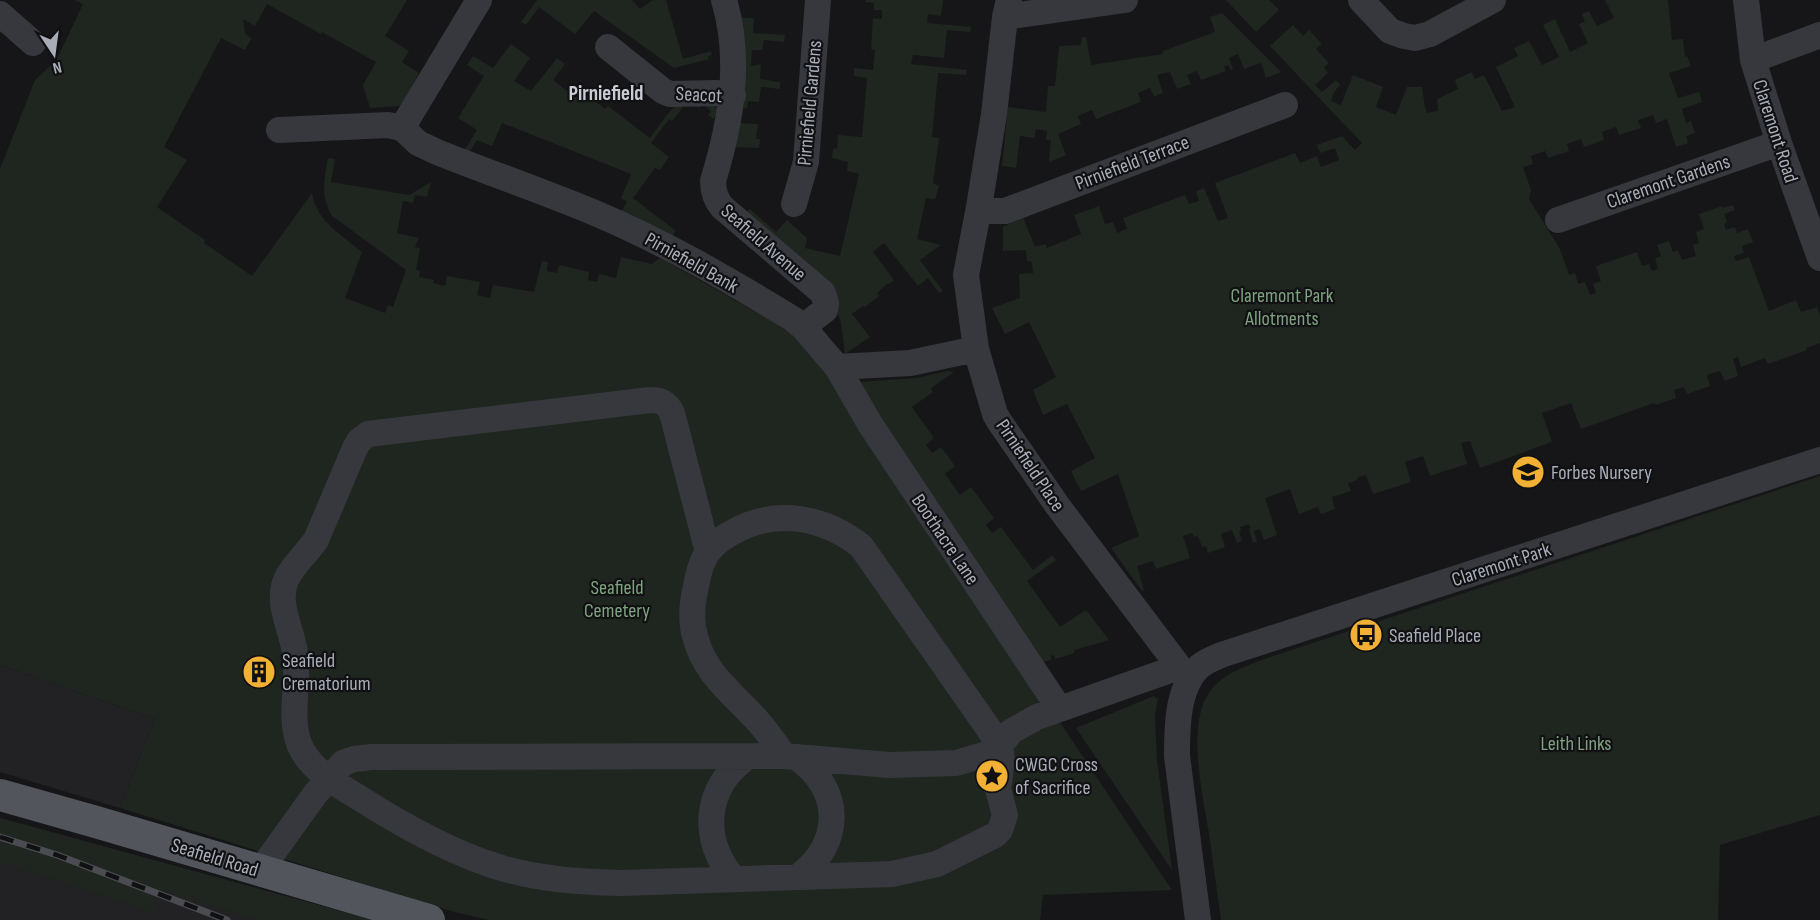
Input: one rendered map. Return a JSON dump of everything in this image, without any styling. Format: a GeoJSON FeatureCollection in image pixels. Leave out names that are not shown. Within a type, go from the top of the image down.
{"type":"FeatureCollection","features":[{"type":"Feature","properties":{"kind":"main road","name":"Seafield Road"},"geometry":{"type":"LineString","coordinates":[[0,795],[429,920]]}},
{"type":"Feature","properties":{"kind":"street"},"geometry":{"type":"LineString","coordinates":[[279,130],[388,124],[402,128],[478,0]]}},
{"type":"Feature","properties":{"kind":"street","name":"Seafield Avenue"},"geometry":{"type":"LineString","coordinates":[[724,0],[733,40],[733,95],[714,182],[715,195],[722,207],[823,293],[826,303],[825,310],[803,327]]}},
{"type":"Feature","properties":{"kind":"street","name":"Pirniefield Gardens"},"geometry":{"type":"LineString","coordinates":[[794,204],[806,162],[818,0]]}},
{"type":"Feature","properties":{"kind":"street"},"geometry":{"type":"LineString","coordinates":[[1007,9],[1125,0]]}},
{"type":"Feature","properties":{"kind":"street"},"geometry":{"type":"LineString","coordinates":[[1361,0],[1390,31],[1415,38],[1430,34],[1493,0]]}},
{"type":"Feature","properties":{"kind":"street","name":"Claremont Road"},"geometry":{"type":"LineString","coordinates":[[1746,0],[1753,60],[1779,143],[1820,258]]}},
{"type":"Feature","properties":{"kind":"street","name":"Pirniefield Place"},"geometry":{"type":"LineString","coordinates":[[1007,9],[994,114],[966,275],[976,349],[999,421],[1057,506],[1185,674]]}},
{"type":"Feature","properties":{"kind":"street"},"geometry":{"type":"LineString","coordinates":[[0,14],[33,43]]}},
{"type":"Feature","properties":{"kind":"street"},"geometry":{"type":"LineString","coordinates":[[1753,60],[1820,35]]}},
{"type":"Feature","properties":{"kind":"street","name":"Seacot"},"geometry":{"type":"LineString","coordinates":[[608,47],[663,91],[670,94],[733,95]]}},
{"type":"Feature","properties":{"kind":"street","name":"Pirniefield Terrace"},"geometry":{"type":"LineString","coordinates":[[979,207],[998,212],[1005,211],[1285,105]]}},
{"type":"Feature","properties":{"kind":"street","name":"Pirniefield Bank"},"geometry":{"type":"LineString","coordinates":[[402,128],[418,143],[437,152],[594,212],[649,237],[770,305],[803,327],[837,367]]}},
{"type":"Feature","properties":{"kind":"street","name":"Claremont Gardens"},"geometry":{"type":"LineString","coordinates":[[1558,219],[1779,143]]}},
{"type":"Feature","properties":{"kind":"street"},"geometry":{"type":"LineString","coordinates":[[837,367],[910,363],[976,349]]}},
{"type":"Feature","properties":{"kind":"street","name":"Boothacre Lane"},"geometry":{"type":"LineString","coordinates":[[837,367],[870,424],[1059,708]]}},
{"type":"Feature","properties":{"kind":"street"},"geometry":{"type":"LineString","coordinates":[[708,552],[672,413],[669,406],[661,401],[650,400],[375,433],[363,438],[355,448],[316,540],[290,573],[283,591],[285,612],[294,641],[296,660],[295,734],[302,751],[314,765],[329,778],[380,811],[446,846],[504,868],[548,877],[603,882],[734,879],[798,877],[892,874],[943,861],[995,836],[1000,830],[1005,815],[999,796],[1002,760],[1000,745],[861,546],[842,532],[824,524],[792,518],[775,518],[741,528],[708,552],[700,570],[692,602],[692,619],[698,646],[709,668],[790,757],[807,765],[822,783],[831,805],[832,817],[828,841],[823,852],[798,877]]}},
{"type":"Feature","properties":{"kind":"street","name":"Claremont Park"},"geometry":{"type":"LineString","coordinates":[[1185,674],[1221,655],[1820,460]]}},
{"type":"Feature","properties":{"kind":"street"},"geometry":{"type":"LineString","coordinates":[[260,871],[316,793],[342,763],[361,757],[790,757],[889,765],[956,763],[987,754],[1023,723],[1059,708],[1185,674],[1177,756],[1198,920]]}},
{"type":"Feature","properties":{"kind":"street"},"geometry":{"type":"LineString","coordinates":[[734,879],[717,854],[712,835],[711,815],[716,795],[726,778],[747,757]]}},
{"type":"Feature","properties":{"kind":"shaded area"},"geometry":{"type":"Polygon","coordinates":[[[0,665],[155,719],[120,808],[0,772],[0,665]]]}},
{"type":"Feature","properties":{"kind":"shaded area"},"geometry":{"type":"Polygon","coordinates":[[[0,818],[373,920],[0,920],[0,818]]]}},
{"type":"Feature","properties":{"kind":"green space","name":"Seafield Cemetery"},"geometry":{"type":"Polygon","coordinates":[[[74,0],[407,0],[385,36],[409,51],[402,62],[419,73],[401,106],[370,108],[363,85],[376,62],[322,32],[321,34],[267,4],[255,26],[243,19],[245,33],[251,39],[245,50],[221,38],[164,147],[187,160],[157,207],[252,276],[312,193],[314,203],[324,219],[362,252],[345,298],[385,313],[388,305],[393,307],[406,270],[332,216],[324,194],[324,180],[328,158],[335,159],[331,182],[409,195],[431,182],[427,197],[415,195],[413,203],[403,201],[397,233],[419,238],[415,247],[420,248],[416,270],[420,271],[419,277],[434,280],[433,283],[445,286],[447,276],[480,282],[477,295],[490,298],[493,285],[534,292],[542,261],[548,262],[547,271],[557,273],[559,265],[589,272],[588,280],[597,282],[599,274],[616,278],[621,257],[652,264],[660,258],[807,341],[1172,890],[1043,895],[1040,920],[490,920],[454,912],[120,808],[155,719],[0,665],[0,169],[35,80],[57,59],[83,4],[74,0]]]}},
{"type":"Feature","properties":{"kind":"green space"},"geometry":{"type":"Polygon","coordinates":[[[537,0],[632,0],[640,9],[653,0],[666,0],[683,59],[711,51],[712,55],[708,56],[709,59],[674,68],[594,11],[575,34],[539,7],[526,25],[521,22],[537,0]]]}},
{"type":"Feature","properties":{"kind":"green space"},"geometry":{"type":"Polygon","coordinates":[[[866,0],[943,0],[941,16],[928,14],[927,23],[971,27],[970,32],[947,30],[944,58],[913,55],[911,64],[967,70],[966,75],[938,73],[932,137],[939,138],[933,183],[939,186],[935,199],[926,198],[917,239],[941,245],[920,260],[943,291],[939,293],[928,278],[918,286],[884,243],[873,252],[894,280],[877,293],[879,296],[852,314],[870,337],[845,354],[841,322],[836,309],[740,217],[750,209],[776,232],[787,220],[807,238],[805,248],[840,256],[859,174],[847,171],[848,162],[832,158],[833,149],[837,148],[838,135],[862,137],[867,78],[854,76],[854,68],[873,70],[875,50],[871,49],[873,18],[882,19],[882,10],[874,10],[874,3],[865,2],[866,0]]]}},
{"type":"Feature","properties":{"kind":"green space"},"geometry":{"type":"Polygon","coordinates":[[[1226,0],[1269,0],[1279,10],[1256,32],[1226,0]]]}},
{"type":"Feature","properties":{"kind":"green space","name":"Claremont Park Allotments"},"geometry":{"type":"Polygon","coordinates":[[[1605,0],[1668,0],[1672,40],[1683,39],[1685,57],[1687,56],[1691,66],[1669,73],[1678,98],[1699,92],[1702,102],[1682,109],[1686,123],[1691,121],[1695,133],[1686,136],[1688,143],[1676,147],[1667,119],[1656,123],[1653,115],[1638,120],[1641,128],[1619,135],[1616,127],[1602,132],[1604,140],[1584,147],[1581,139],[1567,144],[1569,151],[1548,158],[1545,151],[1531,156],[1533,164],[1523,167],[1531,190],[1529,199],[1560,249],[1569,275],[1575,273],[1578,284],[1585,282],[1590,295],[1596,293],[1593,284],[1601,281],[1596,266],[1637,252],[1642,266],[1649,264],[1652,271],[1658,269],[1655,258],[1661,256],[1657,245],[1669,241],[1673,252],[1678,250],[1682,260],[1696,256],[1693,245],[1699,243],[1696,232],[1704,229],[1699,214],[1722,206],[1723,208],[1733,205],[1735,210],[1724,214],[1727,222],[1724,224],[1726,230],[1735,227],[1737,233],[1748,229],[1753,242],[1742,246],[1744,253],[1734,256],[1736,261],[1749,257],[1769,311],[1796,300],[1801,312],[1817,307],[1820,316],[1820,343],[1768,364],[1765,358],[1741,367],[1738,357],[1733,359],[1738,376],[1725,381],[1720,371],[1707,375],[1710,386],[1687,394],[1684,387],[1674,390],[1676,398],[1656,405],[1654,403],[1581,429],[1571,403],[1542,413],[1552,442],[1480,468],[1470,441],[1461,443],[1467,464],[1430,476],[1423,456],[1405,462],[1411,482],[1373,494],[1366,475],[1357,478],[1348,483],[1351,491],[1332,497],[1335,509],[1321,514],[1318,507],[1299,514],[1290,489],[1265,498],[1277,535],[1264,540],[1260,529],[1254,531],[1257,542],[1253,543],[1249,524],[1240,527],[1242,541],[1237,543],[1232,530],[1221,534],[1225,547],[1208,553],[1206,546],[1202,547],[1198,536],[1194,537],[1192,533],[1183,536],[1190,558],[1156,569],[1153,561],[1137,566],[1144,590],[1142,591],[1111,548],[1139,536],[1118,474],[1081,491],[1071,471],[1095,458],[1067,404],[1043,415],[1033,390],[1056,377],[1029,322],[1005,334],[992,308],[1020,298],[1019,274],[1033,273],[1032,262],[1027,261],[1026,250],[1003,251],[1003,227],[1023,217],[1035,247],[1045,244],[1047,248],[1081,234],[1074,215],[1099,206],[1105,224],[1113,222],[1117,233],[1127,229],[1123,218],[1185,195],[1189,204],[1199,201],[1196,191],[1204,188],[1218,221],[1228,218],[1215,183],[1295,153],[1300,163],[1317,156],[1321,167],[1339,160],[1335,148],[1320,153],[1317,145],[1342,136],[1355,150],[1362,143],[1270,46],[1293,25],[1303,36],[1309,30],[1322,44],[1316,49],[1329,63],[1324,67],[1328,73],[1315,85],[1322,92],[1336,80],[1340,85],[1331,101],[1341,105],[1353,75],[1383,87],[1376,107],[1396,115],[1407,87],[1422,87],[1427,113],[1438,111],[1437,99],[1458,89],[1455,80],[1472,72],[1475,79],[1484,75],[1502,111],[1515,107],[1496,67],[1518,56],[1514,48],[1529,41],[1542,65],[1559,57],[1543,25],[1555,19],[1570,52],[1588,43],[1579,24],[1585,22],[1582,14],[1589,11],[1597,26],[1614,18],[1605,0]]]}},
{"type":"Feature","properties":{"kind":"green space"},"geometry":{"type":"Polygon","coordinates":[[[1222,13],[1281,72],[1266,78],[1260,63],[1244,69],[1238,54],[1229,58],[1233,69],[1231,70],[1228,65],[1224,67],[1226,71],[1201,80],[1197,71],[1187,75],[1191,84],[1177,89],[1170,72],[1157,75],[1163,93],[1154,97],[1150,88],[1138,93],[1141,102],[1096,119],[1092,110],[1078,116],[1081,124],[1058,134],[1066,155],[1049,162],[1051,140],[1046,140],[1047,131],[1036,129],[1034,138],[1020,136],[1016,168],[1002,166],[1008,107],[1046,112],[1048,86],[1055,86],[1059,46],[1081,45],[1082,37],[1086,37],[1091,65],[1163,54],[1163,51],[1215,32],[1210,17],[1222,13]]]}},
{"type":"Feature","properties":{"kind":"green space"},"geometry":{"type":"Polygon","coordinates":[[[737,18],[754,18],[753,33],[785,35],[784,42],[764,40],[762,50],[752,50],[751,66],[761,64],[760,79],[780,82],[780,89],[761,87],[759,102],[748,101],[747,108],[742,108],[737,18]]]}},
{"type":"Feature","properties":{"kind":"green space"},"geometry":{"type":"Polygon","coordinates":[[[511,44],[530,58],[514,81],[531,91],[557,58],[565,64],[553,80],[571,94],[577,87],[605,109],[608,106],[650,138],[673,108],[688,99],[706,100],[715,107],[719,113],[713,119],[708,115],[711,111],[702,104],[699,108],[688,101],[672,121],[669,119],[651,143],[669,157],[660,170],[655,168],[633,198],[676,231],[672,236],[622,211],[627,202],[621,198],[631,174],[502,123],[492,146],[477,140],[468,154],[464,151],[477,130],[458,118],[484,76],[467,65],[473,56],[493,68],[511,44]]]}},
{"type":"Feature","properties":{"kind":"green space"},"geometry":{"type":"Polygon","coordinates":[[[740,123],[758,124],[756,139],[760,139],[759,148],[734,147],[740,123]]]}},
{"type":"Feature","properties":{"kind":"green space"},"geometry":{"type":"Polygon","coordinates":[[[947,371],[954,372],[931,388],[933,392],[912,407],[934,438],[926,445],[932,453],[941,447],[955,466],[945,474],[960,495],[971,487],[994,518],[986,525],[992,533],[1001,527],[1033,570],[1052,555],[1056,560],[1027,581],[1060,627],[1086,610],[1109,640],[1075,650],[1073,654],[1055,659],[1054,655],[1051,656],[1051,660],[1037,664],[858,382],[917,378],[947,371]]]}},
{"type":"Feature","properties":{"kind":"green space","name":"Leith Links"},"geometry":{"type":"Polygon","coordinates":[[[1820,476],[1820,815],[1720,845],[1718,920],[1221,920],[1200,780],[1197,740],[1203,704],[1211,690],[1223,678],[1270,657],[1820,476]]]}},
{"type":"Feature","properties":{"kind":"green space"},"geometry":{"type":"Polygon","coordinates":[[[1154,696],[1158,699],[1155,716],[1157,760],[1172,870],[1076,728],[1154,696]]]}},
{"type":"Feature","properties":{"kind":"green space"},"geometry":{"type":"Polygon","coordinates":[[[0,818],[373,920],[258,920],[165,892],[151,896],[157,914],[174,920],[167,920],[140,908],[0,862],[0,818]]]}},
{"type":"Feature","properties":{"kind":"railway"},"geometry":{"type":"LineString","coordinates":[[0,837],[57,855],[227,920]]}},
{"type":"Feature","properties":{"kind":"place","name":"Forbes Nursery"},"geometry":{"type":"Point","coordinates":[1528,472]}},
{"type":"Feature","properties":{"kind":"place","name":"Seafield Place"},"geometry":{"type":"Point","coordinates":[1366,635]}},
{"type":"Feature","properties":{"kind":"place","name":"Seafield Crematorium"},"geometry":{"type":"Point","coordinates":[259,672]}},
{"type":"Feature","properties":{"kind":"place","name":"CWGC Cross of Sacrifice"},"geometry":{"type":"Point","coordinates":[992,776]}},
{"type":"Feature","properties":{"kind":"district","name":"Pirniefield"},"geometry":{"type":"Point","coordinates":[606,93]}}]}
